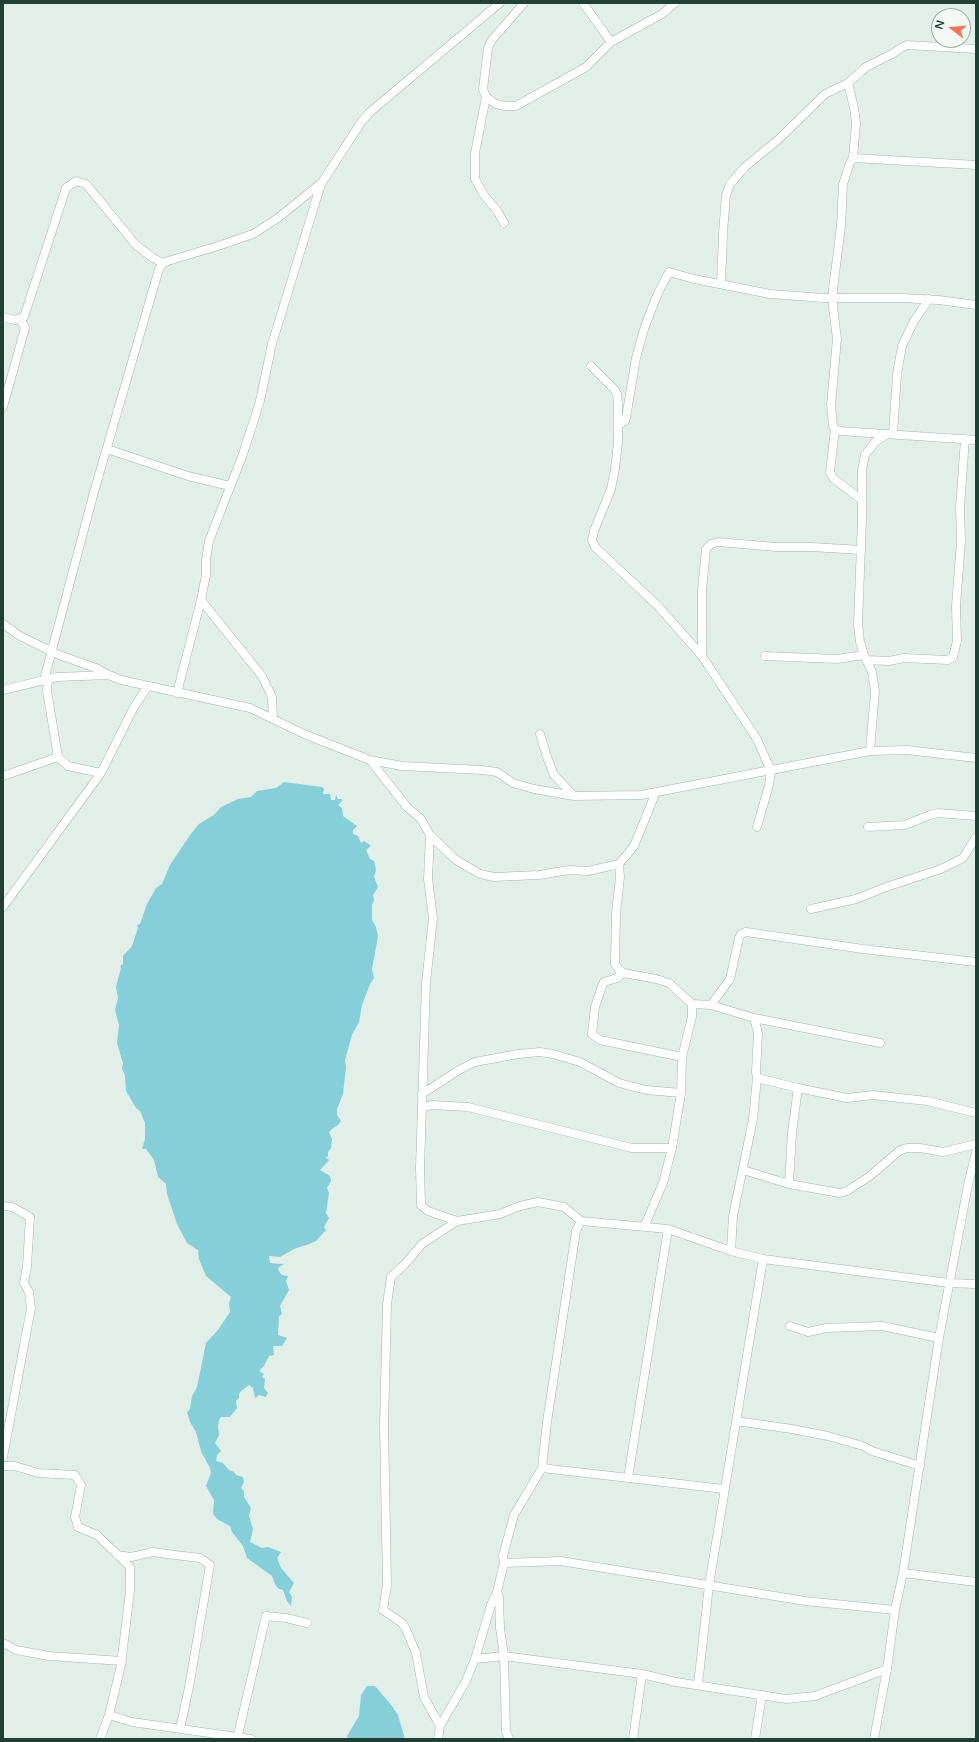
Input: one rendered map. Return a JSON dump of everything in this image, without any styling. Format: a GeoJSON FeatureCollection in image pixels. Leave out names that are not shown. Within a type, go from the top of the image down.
{"type":"FeatureCollection","features":[{"type":"Feature","properties":{"kind":"street"},"geometry":{"type":"LineString","coordinates":[[177,693],[201,600],[206,575],[206,560],[209,541],[260,401],[272,344],[321,184],[362,121],[370,112],[500,3]]}},
{"type":"Feature","properties":{"kind":"street"},"geometry":{"type":"LineString","coordinates":[[524,3],[491,41],[483,90],[486,97],[496,104],[516,106],[586,67],[611,42],[662,14],[675,3]]}},
{"type":"Feature","properties":{"kind":"street"},"geometry":{"type":"LineString","coordinates":[[583,3],[611,42]]}},
{"type":"Feature","properties":{"kind":"street"},"geometry":{"type":"LineString","coordinates":[[721,284],[726,195],[730,184],[746,166],[779,139],[825,94],[848,83],[866,67],[907,45],[976,49]]}},
{"type":"Feature","properties":{"kind":"street"},"geometry":{"type":"LineString","coordinates":[[848,83],[856,123],[853,158],[844,184],[841,226],[833,289],[833,307],[837,339],[830,414],[831,421],[835,429],[830,472],[834,479],[862,500]]}},
{"type":"Feature","properties":{"kind":"street"},"geometry":{"type":"LineString","coordinates":[[486,97],[475,153],[475,179],[484,195],[504,222]]}},
{"type":"Feature","properties":{"kind":"street"},"geometry":{"type":"LineString","coordinates":[[853,158],[976,166]]}},
{"type":"Feature","properties":{"kind":"street"},"geometry":{"type":"LineString","coordinates":[[3,317],[15,320],[24,317],[66,188],[76,181],[86,184],[136,245],[153,258],[163,263]]}},
{"type":"Feature","properties":{"kind":"street"},"geometry":{"type":"LineString","coordinates":[[44,680],[107,448],[159,269],[163,263],[253,234],[278,218],[321,184]]}},
{"type":"Feature","properties":{"kind":"street"},"geometry":{"type":"LineString","coordinates":[[618,425],[625,421],[626,418],[636,358],[645,326],[667,274],[673,272],[694,280],[770,294],[824,298],[929,299],[976,305]]}},
{"type":"Feature","properties":{"kind":"street"},"geometry":{"type":"LineString","coordinates":[[890,434],[902,346],[914,321],[929,299]]}},
{"type":"Feature","properties":{"kind":"street"},"geometry":{"type":"LineString","coordinates":[[3,407],[24,328],[20,319]]}},
{"type":"Feature","properties":{"kind":"street"},"geometry":{"type":"LineString","coordinates":[[591,366],[617,394],[618,425],[615,469],[611,489],[592,540],[595,547],[658,606],[702,656],[757,739],[771,771],[769,785],[757,827]]}},
{"type":"Feature","properties":{"kind":"street"},"geometry":{"type":"LineString","coordinates":[[835,429],[840,431],[976,440]]}},
{"type":"Feature","properties":{"kind":"street"},"geometry":{"type":"LineString","coordinates":[[870,751],[875,691],[872,672],[865,658],[860,642],[858,624],[862,470],[865,455],[876,441],[890,434]]}},
{"type":"Feature","properties":{"kind":"street"},"geometry":{"type":"LineString","coordinates":[[764,656],[837,659],[865,658],[889,661],[904,658],[948,660],[953,657],[957,640],[956,606],[961,541],[960,507],[965,439]]}},
{"type":"Feature","properties":{"kind":"street"},"geometry":{"type":"LineString","coordinates":[[107,448],[188,476],[230,486]]}},
{"type":"Feature","properties":{"kind":"street"},"geometry":{"type":"LineString","coordinates":[[702,656],[702,590],[706,549],[711,544],[718,542],[776,547],[812,547],[861,550]]}},
{"type":"Feature","properties":{"kind":"street"},"geometry":{"type":"LineString","coordinates":[[201,600],[262,676],[272,697],[272,719]]}},
{"type":"Feature","properties":{"kind":"street"},"geometry":{"type":"LineString","coordinates":[[3,624],[20,636],[51,652],[96,668],[108,676]]}},
{"type":"Feature","properties":{"kind":"street"},"geometry":{"type":"LineString","coordinates":[[3,690],[57,677],[86,675],[108,676],[177,693],[250,708],[304,734],[370,760],[402,766],[497,772],[513,783],[534,789],[574,796],[641,795],[870,751],[907,750],[976,758]]}},
{"type":"Feature","properties":{"kind":"street"},"geometry":{"type":"LineString","coordinates":[[44,680],[48,680],[47,691],[58,757],[68,766],[101,773]]}},
{"type":"Feature","properties":{"kind":"street"},"geometry":{"type":"LineString","coordinates":[[3,907],[101,773],[134,707],[148,686]]}},
{"type":"Feature","properties":{"kind":"street"},"geometry":{"type":"LineString","coordinates":[[540,734],[554,775],[574,796]]}},
{"type":"Feature","properties":{"kind":"street"},"geometry":{"type":"LineString","coordinates":[[3,776],[58,757]]}},
{"type":"Feature","properties":{"kind":"street"},"geometry":{"type":"LineString","coordinates":[[370,760],[407,807],[421,820],[430,836],[456,860],[480,874],[494,877],[540,875],[569,870],[588,871],[619,864],[634,846],[656,792]]}},
{"type":"Feature","properties":{"kind":"street"},"geometry":{"type":"LineString","coordinates":[[868,827],[905,825],[938,813],[976,816]]}},
{"type":"Feature","properties":{"kind":"street"},"geometry":{"type":"LineString","coordinates":[[430,836],[428,879],[433,918],[426,982],[420,1168],[421,1205],[428,1211],[458,1221]]}},
{"type":"Feature","properties":{"kind":"street"},"geometry":{"type":"LineString","coordinates":[[811,909],[856,899],[889,886],[941,869],[963,858],[976,837]]}},
{"type":"Feature","properties":{"kind":"street"},"geometry":{"type":"LineString","coordinates":[[619,864],[620,878],[616,913],[615,964],[624,974],[656,979],[669,983],[692,1004],[711,1005],[754,1018],[880,1043]]}},
{"type":"Feature","properties":{"kind":"street"},"geometry":{"type":"LineString","coordinates":[[711,1005],[730,979],[739,938],[746,932],[863,949],[976,962]]}},
{"type":"Feature","properties":{"kind":"street"},"geometry":{"type":"LineString","coordinates":[[624,974],[604,982],[595,1007],[592,1034],[600,1040],[682,1057]]}},
{"type":"Feature","properties":{"kind":"street"},"geometry":{"type":"LineString","coordinates":[[644,1227],[664,1184],[672,1148],[681,1093],[682,1057],[692,1017],[692,1004]]}},
{"type":"Feature","properties":{"kind":"street"},"geometry":{"type":"LineString","coordinates":[[730,1251],[733,1216],[753,1119],[757,1078],[758,1033],[754,1018]]}},
{"type":"Feature","properties":{"kind":"street"},"geometry":{"type":"LineString","coordinates":[[422,1094],[459,1070],[475,1062],[518,1054],[540,1052],[553,1054],[580,1062],[619,1083],[646,1090],[681,1093]]}},
{"type":"Feature","properties":{"kind":"street"},"geometry":{"type":"LineString","coordinates":[[757,1078],[847,1098],[873,1095],[927,1101],[976,1113]]}},
{"type":"Feature","properties":{"kind":"street"},"geometry":{"type":"LineString","coordinates":[[789,1184],[792,1133],[798,1088]]}},
{"type":"Feature","properties":{"kind":"street"},"geometry":{"type":"LineString","coordinates":[[422,1107],[432,1105],[468,1107],[632,1148],[672,1148]]}},
{"type":"Feature","properties":{"kind":"street"},"geometry":{"type":"LineString","coordinates":[[743,1170],[789,1184],[840,1193],[847,1191],[870,1176],[899,1151],[907,1148],[920,1148],[943,1152],[976,1144]]}},
{"type":"Feature","properties":{"kind":"street"},"geometry":{"type":"LineString","coordinates":[[874,1739],[887,1669],[895,1610],[903,1573],[939,1338],[976,1152]]}},
{"type":"Feature","properties":{"kind":"street"},"geometry":{"type":"LineString","coordinates":[[440,1726],[424,1697],[416,1653],[406,1629],[402,1623],[383,1610],[387,1585],[384,1425],[387,1304],[391,1276],[405,1264],[422,1244],[458,1221],[500,1214],[520,1206],[538,1202],[564,1207],[581,1221],[668,1229],[730,1251],[763,1259],[949,1283],[976,1284]]}},
{"type":"Feature","properties":{"kind":"street"},"geometry":{"type":"LineString","coordinates":[[3,1206],[12,1207],[30,1217],[27,1266],[24,1283],[30,1292],[31,1308],[3,1457]]}},
{"type":"Feature","properties":{"kind":"street"},"geometry":{"type":"LineString","coordinates":[[438,1739],[440,1726],[466,1680],[475,1659],[491,1605],[497,1592],[504,1563],[503,1556],[514,1515],[542,1468],[547,1422],[575,1238],[577,1226],[581,1221]]}},
{"type":"Feature","properties":{"kind":"street"},"geometry":{"type":"LineString","coordinates":[[628,1478],[668,1229]]}},
{"type":"Feature","properties":{"kind":"street"},"geometry":{"type":"LineString","coordinates":[[698,1685],[709,1585],[763,1259]]}},
{"type":"Feature","properties":{"kind":"street"},"geometry":{"type":"LineString","coordinates":[[790,1326],[808,1332],[826,1328],[882,1326],[939,1338]]}},
{"type":"Feature","properties":{"kind":"street"},"geometry":{"type":"LineString","coordinates":[[736,1421],[792,1428],[828,1436],[863,1446],[872,1451],[920,1466]]}},
{"type":"Feature","properties":{"kind":"street"},"geometry":{"type":"LineString","coordinates":[[3,1466],[15,1466],[38,1473],[75,1475],[82,1486],[75,1517],[78,1527],[97,1535],[130,1567],[130,1591],[122,1661],[109,1715],[100,1739]]}},
{"type":"Feature","properties":{"kind":"street"},"geometry":{"type":"LineString","coordinates":[[542,1468],[724,1489]]}},
{"type":"Feature","properties":{"kind":"street"},"geometry":{"type":"LineString","coordinates":[[117,1555],[131,1557],[153,1552],[200,1558],[210,1565],[190,1687],[180,1729]]}},
{"type":"Feature","properties":{"kind":"street"},"geometry":{"type":"LineString","coordinates":[[504,1563],[561,1561],[805,1601],[895,1610]]}},
{"type":"Feature","properties":{"kind":"street"},"geometry":{"type":"LineString","coordinates":[[903,1573],[976,1582]]}},
{"type":"Feature","properties":{"kind":"street"},"geometry":{"type":"LineString","coordinates":[[497,1592],[499,1597],[500,1628],[504,1656],[506,1731],[509,1739]]}},
{"type":"Feature","properties":{"kind":"street"},"geometry":{"type":"LineString","coordinates":[[237,1738],[266,1616],[286,1618],[307,1623]]}},
{"type":"Feature","properties":{"kind":"street"},"geometry":{"type":"LineString","coordinates":[[3,1643],[16,1650],[48,1656],[122,1661]]}},
{"type":"Feature","properties":{"kind":"street"},"geometry":{"type":"LineString","coordinates":[[475,1659],[504,1656],[642,1674],[698,1685],[786,1699],[814,1696],[887,1669]]}},
{"type":"Feature","properties":{"kind":"street"},"geometry":{"type":"LineString","coordinates":[[633,1739],[642,1674]]}},
{"type":"Feature","properties":{"kind":"street"},"geometry":{"type":"LineString","coordinates":[[755,1739],[762,1695]]}},
{"type":"Feature","properties":{"kind":"street"},"geometry":{"type":"LineString","coordinates":[[109,1715],[132,1722],[251,1739]]}},
{"type":"Feature","properties":{"kind":"water"},"geometry":{"type":"Polygon","coordinates":[[[284,782],[322,787],[324,789],[323,794],[330,794],[331,800],[335,800],[336,795],[338,799],[342,799],[338,805],[342,808],[343,816],[357,826],[353,830],[353,834],[358,836],[361,843],[364,841],[370,845],[370,847],[366,850],[370,859],[374,861],[376,870],[374,877],[378,887],[373,895],[374,900],[372,905],[372,920],[376,927],[378,936],[372,969],[374,978],[370,984],[362,1005],[359,1022],[352,1035],[345,1060],[346,1067],[343,1094],[337,1109],[337,1115],[341,1121],[329,1132],[332,1139],[331,1148],[328,1152],[328,1157],[325,1157],[329,1160],[320,1170],[330,1176],[331,1181],[327,1188],[329,1193],[326,1213],[329,1218],[324,1227],[326,1230],[316,1241],[294,1249],[280,1257],[269,1256],[270,1263],[284,1264],[279,1267],[278,1270],[282,1275],[288,1276],[286,1281],[289,1290],[280,1306],[282,1314],[279,1316],[278,1335],[287,1338],[282,1346],[273,1346],[274,1355],[269,1356],[264,1366],[259,1371],[264,1374],[262,1377],[265,1379],[264,1388],[268,1393],[266,1397],[259,1395],[255,1398],[253,1388],[249,1385],[241,1391],[239,1398],[236,1401],[237,1408],[230,1417],[221,1417],[219,1420],[219,1435],[215,1443],[221,1451],[217,1455],[216,1461],[223,1463],[236,1475],[243,1477],[244,1482],[241,1488],[244,1491],[244,1497],[251,1508],[249,1516],[253,1529],[250,1542],[262,1548],[268,1547],[281,1552],[277,1558],[281,1568],[294,1583],[289,1592],[292,1597],[291,1606],[287,1601],[283,1590],[276,1586],[272,1576],[247,1558],[243,1546],[232,1532],[230,1526],[217,1519],[213,1514],[214,1500],[206,1486],[211,1473],[210,1468],[201,1451],[196,1432],[190,1422],[187,1412],[190,1409],[192,1396],[197,1387],[206,1343],[218,1330],[230,1312],[229,1303],[231,1297],[206,1276],[199,1259],[198,1250],[187,1243],[177,1224],[167,1194],[166,1184],[158,1177],[154,1160],[146,1149],[142,1149],[145,1139],[145,1123],[140,1111],[136,1108],[126,1091],[125,1075],[122,1069],[123,1063],[117,1043],[119,1025],[115,1010],[118,998],[116,987],[121,968],[120,966],[123,964],[123,956],[132,946],[138,928],[137,925],[140,924],[147,904],[156,888],[162,884],[170,865],[190,835],[199,824],[214,815],[221,807],[238,799],[251,797],[257,791],[276,788],[284,782]]]}},
{"type":"Feature","properties":{"kind":"water"},"geometry":{"type":"Polygon","coordinates":[[[367,1686],[375,1686],[392,1706],[398,1715],[405,1739],[348,1739],[347,1736],[359,1716],[361,1695],[367,1686]]]}}]}
